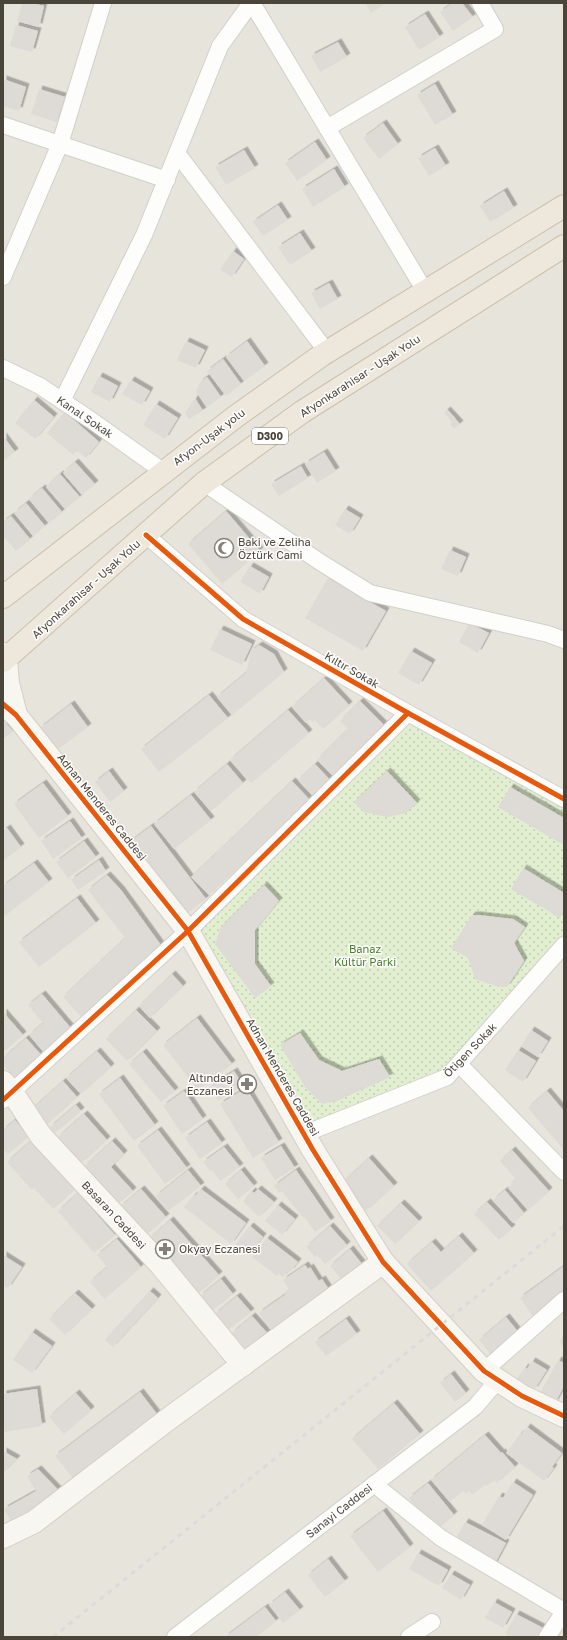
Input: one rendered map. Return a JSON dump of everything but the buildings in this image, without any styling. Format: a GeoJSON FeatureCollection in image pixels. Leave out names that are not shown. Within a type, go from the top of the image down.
{"type":"FeatureCollection","features":[{"type":"Feature","properties":{"kind":"highway"},"geometry":{"type":"LineString","coordinates":[[425,291],[564,206]]}},
{"type":"Feature","properties":{"kind":"highway","name":"Afyonkarahisar - Uşak Yolu"},"geometry":{"type":"LineString","coordinates":[[4,658],[204,484],[302,412],[564,246]]}},
{"type":"Feature","properties":{"kind":"highway","name":"Afyon-Uşak yolu"},"geometry":{"type":"LineString","coordinates":[[3,597],[236,417],[327,352],[425,291]]}},
{"type":"Feature","properties":{"kind":"street"},"geometry":{"type":"LineString","coordinates":[[3,277],[60,144],[103,3]]}},
{"type":"Feature","properties":{"kind":"street"},"geometry":{"type":"LineString","coordinates":[[62,401],[144,235],[220,46],[252,3],[425,291]]}},
{"type":"Feature","properties":{"kind":"street"},"geometry":{"type":"LineString","coordinates":[[328,128],[495,29],[480,3]]}},
{"type":"Feature","properties":{"kind":"street"},"geometry":{"type":"LineString","coordinates":[[3,125],[167,180]]}},
{"type":"Feature","properties":{"kind":"street"},"geometry":{"type":"LineString","coordinates":[[177,153],[327,352]]}},
{"type":"Feature","properties":{"kind":"street","name":"Kanal Sokak"},"geometry":{"type":"LineString","coordinates":[[3,368],[40,386],[164,472]]}},
{"type":"Feature","properties":{"kind":"street"},"geometry":{"type":"LineString","coordinates":[[204,484],[320,562],[370,593],[548,634],[564,640]]}},
{"type":"Feature","properties":{"kind":"street","name":"Kıltır Sokak"},"geometry":{"type":"LineString","coordinates":[[146,535],[243,619],[408,713],[564,799]]}},
{"type":"Feature","properties":{"kind":"street"},"geometry":{"type":"LineString","coordinates":[[4,658],[8,684],[9,709]]}},
{"type":"Feature","properties":{"kind":"street","name":"Adnan Menderes Caddesi"},"geometry":{"type":"LineString","coordinates":[[9,709],[188,931],[304,1134],[383,1262],[491,1375],[522,1396],[564,1416]]}},
{"type":"Feature","properties":{"kind":"street"},"geometry":{"type":"LineString","coordinates":[[6,1092],[188,931],[408,713]]}},
{"type":"Feature","properties":{"kind":"street","name":"Ötigen Sokak"},"geometry":{"type":"LineString","coordinates":[[304,1134],[447,1077],[564,945]]}},
{"type":"Feature","properties":{"kind":"street"},"geometry":{"type":"LineString","coordinates":[[459,1064],[564,1172]]}},
{"type":"Feature","properties":{"kind":"street","name":"Basaran Caddesi"},"geometry":{"type":"LineString","coordinates":[[6,1092],[41,1136],[160,1264],[243,1364]]}},
{"type":"Feature","properties":{"kind":"street"},"geometry":{"type":"LineString","coordinates":[[3,1538],[34,1522],[243,1364],[383,1262]]}},
{"type":"Feature","properties":{"kind":"street","name":"Sanayi Caddesi"},"geometry":{"type":"LineString","coordinates":[[176,1637],[475,1407],[491,1375],[564,1300]]}},
{"type":"Feature","properties":{"kind":"street"},"geometry":{"type":"LineString","coordinates":[[374,1484],[441,1538],[564,1612],[547,1637]]}},
{"type":"Feature","properties":{"kind":"street"},"geometry":{"type":"LineString","coordinates":[[409,1637],[432,1622]]}},
{"type":"Feature","properties":{"kind":"shaded area"},"geometry":{"type":"Polygon","coordinates":[[[3,3],[564,3],[564,1637],[3,1637],[3,3]]]}},
{"type":"Feature","properties":{"kind":"green space","name":"Banaz Kültür Parki"},"geometry":{"type":"Polygon","coordinates":[[[412,715],[564,799],[564,932],[447,1077],[304,1134],[188,931],[412,715]]]}},
{"type":"Feature","properties":{"kind":"railway"},"geometry":{"type":"LineString","coordinates":[[53,1637],[564,1226]]}},
{"type":"Feature","properties":{"kind":"cycle path"},"geometry":{"type":"LineString","coordinates":[[146,535],[243,619],[408,713],[564,799]]}},
{"type":"Feature","properties":{"kind":"cycle path"},"geometry":{"type":"LineString","coordinates":[[3,704],[16,715],[188,931],[313,1150],[383,1262],[484,1371],[522,1396],[564,1416]]}},
{"type":"Feature","properties":{"kind":"cycle path"},"geometry":{"type":"LineString","coordinates":[[3,1100],[188,931],[408,713]]}},
{"type":"Feature","properties":{"kind":"place","name":"Baki ve Zeliha Öztürk Cami"},"geometry":{"type":"Point","coordinates":[224,548]}},
{"type":"Feature","properties":{"kind":"place","name":"Altındağ Eczanesi"},"geometry":{"type":"Point","coordinates":[247,1084]}},
{"type":"Feature","properties":{"kind":"place","name":"Okyay Eczanesi"},"geometry":{"type":"Point","coordinates":[165,1249]}}]}
